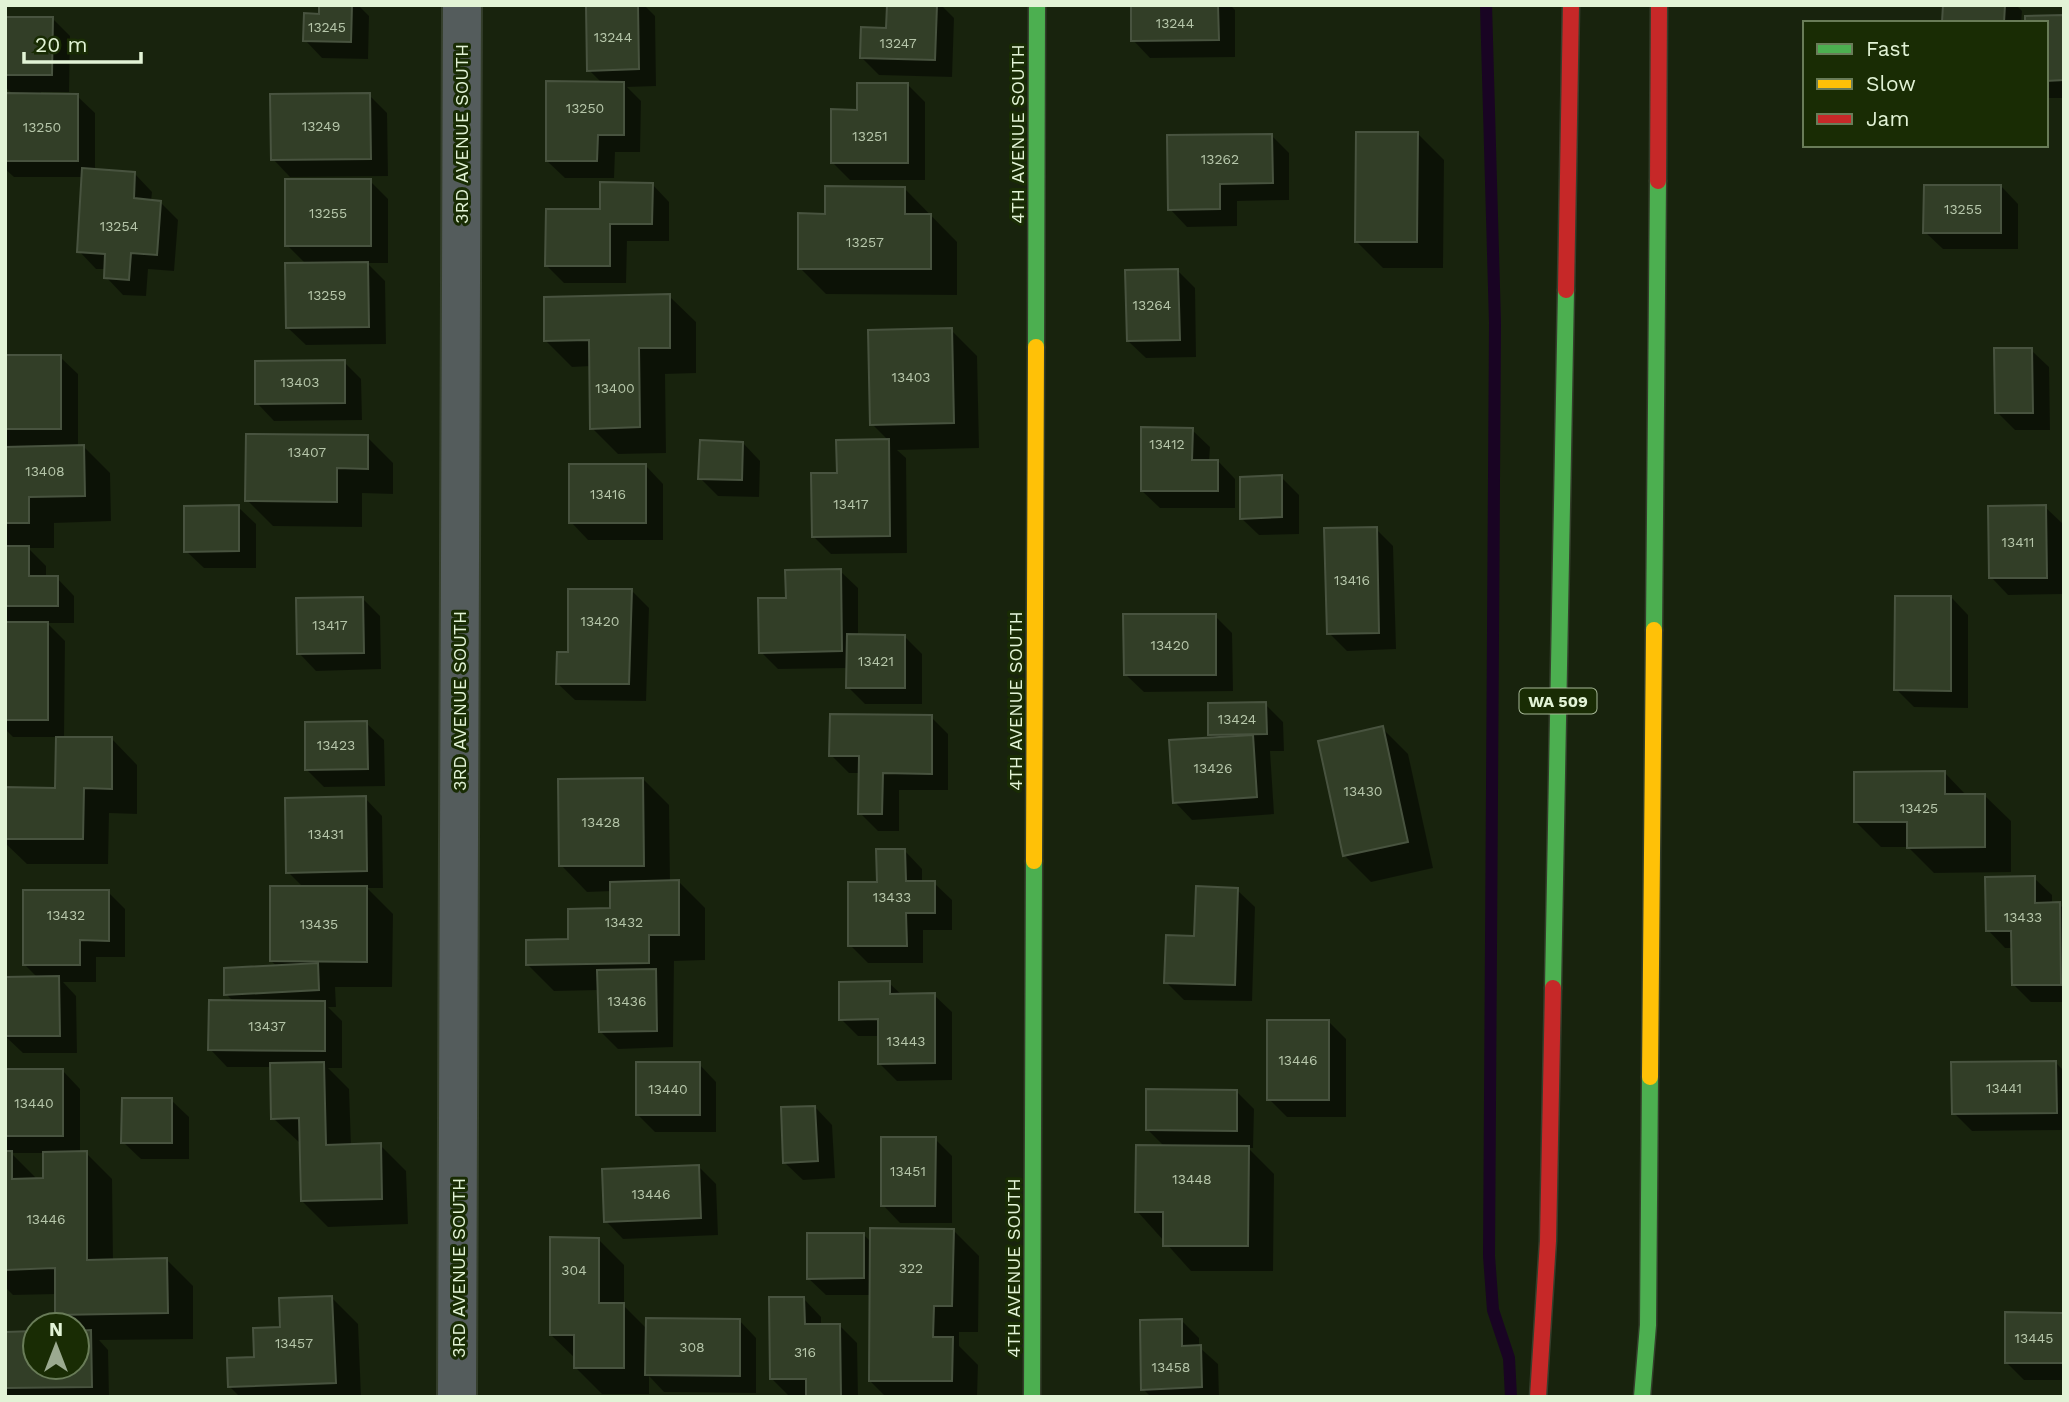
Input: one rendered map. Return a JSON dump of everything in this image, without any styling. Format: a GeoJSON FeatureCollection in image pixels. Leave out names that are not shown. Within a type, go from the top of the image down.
{"type":"FeatureCollection","features":[{"type":"Feature","properties":{"kind":"main road","name":"4TH AVENUE SOUTH"},"geometry":{"type":"LineString","coordinates":[[1032,1397],[1037,5]]}},
{"type":"Feature","properties":{"kind":"main road","name":"WA 509"},"geometry":{"type":"LineString","coordinates":[[1538,1397],[1548,1227],[1571,5]]}},
{"type":"Feature","properties":{"kind":"main road"},"geometry":{"type":"LineString","coordinates":[[1642,1397],[1648,1297],[1659,5]]}},
{"type":"Feature","properties":{"kind":"street","name":"3RD AVENUE SOUTH"},"geometry":{"type":"LineString","coordinates":[[457,1397],[462,5]]}},
{"type":"Feature","properties":{"kind":"building"},"geometry":{"type":"Polygon","coordinates":[[[319,5],[352,5],[351,42],[303,41],[304,13],[319,14],[319,5]]]}},
{"type":"Feature","properties":{"kind":"building"},"geometry":{"type":"Polygon","coordinates":[[[586,5],[638,5],[639,69],[587,71],[586,5]]]}},
{"type":"Feature","properties":{"kind":"building"},"geometry":{"type":"Polygon","coordinates":[[[887,5],[937,5],[935,60],[860,58],[861,27],[886,28],[887,5]]]}},
{"type":"Feature","properties":{"kind":"building"},"geometry":{"type":"Polygon","coordinates":[[[1131,5],[1218,5],[1219,40],[1131,41],[1131,5]]]}},
{"type":"Feature","properties":{"kind":"building"},"geometry":{"type":"Polygon","coordinates":[[[1943,5],[2005,5],[2004,21],[1942,21],[1943,5]]]}},
{"type":"Feature","properties":{"kind":"building"},"geometry":{"type":"Polygon","coordinates":[[[2064,15],[2064,80],[2048,81],[2048,21],[2025,21],[2025,16],[2064,15]]]}},
{"type":"Feature","properties":{"kind":"building"},"geometry":{"type":"Polygon","coordinates":[[[5,17],[53,17],[52,75],[5,75],[5,17]]]}},
{"type":"Feature","properties":{"kind":"building"},"geometry":{"type":"Polygon","coordinates":[[[546,81],[624,82],[624,135],[598,135],[597,161],[546,161],[546,81]]]}},
{"type":"Feature","properties":{"kind":"building"},"geometry":{"type":"Polygon","coordinates":[[[857,83],[908,83],[908,163],[831,163],[831,109],[857,110],[857,83]]]}},
{"type":"Feature","properties":{"kind":"building"},"geometry":{"type":"Polygon","coordinates":[[[5,93],[78,94],[78,161],[5,161],[5,93]]]}},
{"type":"Feature","properties":{"kind":"building"},"geometry":{"type":"Polygon","coordinates":[[[370,93],[371,159],[271,160],[270,94],[370,93]]]}},
{"type":"Feature","properties":{"kind":"building"},"geometry":{"type":"Polygon","coordinates":[[[1356,132],[1418,132],[1417,242],[1355,242],[1356,132]]]}},
{"type":"Feature","properties":{"kind":"building"},"geometry":{"type":"Polygon","coordinates":[[[1272,134],[1273,183],[1220,184],[1220,209],[1168,210],[1167,135],[1272,134]]]}},
{"type":"Feature","properties":{"kind":"building"},"geometry":{"type":"Polygon","coordinates":[[[82,168],[135,172],[134,198],[161,201],[157,255],[131,253],[129,280],[104,278],[105,254],[77,252],[82,168]]]}},
{"type":"Feature","properties":{"kind":"building"},"geometry":{"type":"Polygon","coordinates":[[[285,179],[371,179],[371,246],[285,246],[285,179]]]}},
{"type":"Feature","properties":{"kind":"building"},"geometry":{"type":"Polygon","coordinates":[[[600,182],[653,183],[652,224],[610,224],[610,266],[545,266],[546,209],[600,209],[600,182]]]}},
{"type":"Feature","properties":{"kind":"building"},"geometry":{"type":"Polygon","coordinates":[[[1924,185],[2001,185],[2001,233],[1923,233],[1924,185]]]}},
{"type":"Feature","properties":{"kind":"building"},"geometry":{"type":"Polygon","coordinates":[[[825,186],[905,187],[905,214],[931,214],[931,269],[798,269],[798,213],[825,214],[825,186]]]}},
{"type":"Feature","properties":{"kind":"building"},"geometry":{"type":"Polygon","coordinates":[[[368,262],[369,327],[286,328],[285,263],[368,262]]]}},
{"type":"Feature","properties":{"kind":"building"},"geometry":{"type":"Polygon","coordinates":[[[1178,269],[1180,340],[1127,341],[1125,270],[1178,269]]]}},
{"type":"Feature","properties":{"kind":"building"},"geometry":{"type":"Polygon","coordinates":[[[670,294],[670,348],[639,348],[640,427],[590,429],[589,340],[544,341],[544,297],[670,294]]]}},
{"type":"Feature","properties":{"kind":"building"},"geometry":{"type":"Polygon","coordinates":[[[952,328],[954,423],[870,425],[868,330],[952,328]]]}},
{"type":"Feature","properties":{"kind":"building"},"geometry":{"type":"Polygon","coordinates":[[[1994,348],[2032,348],[2033,413],[1995,413],[1994,348]]]}},
{"type":"Feature","properties":{"kind":"building"},"geometry":{"type":"Polygon","coordinates":[[[5,355],[61,355],[61,429],[5,429],[5,355]]]}},
{"type":"Feature","properties":{"kind":"building"},"geometry":{"type":"Polygon","coordinates":[[[345,360],[345,403],[255,404],[255,361],[345,360]]]}},
{"type":"Feature","properties":{"kind":"building"},"geometry":{"type":"Polygon","coordinates":[[[1141,427],[1193,428],[1192,460],[1218,460],[1218,491],[1141,491],[1141,427]]]}},
{"type":"Feature","properties":{"kind":"building"},"geometry":{"type":"Polygon","coordinates":[[[246,434],[368,435],[368,469],[337,468],[337,502],[245,501],[246,434]]]}},
{"type":"Feature","properties":{"kind":"building"},"geometry":{"type":"Polygon","coordinates":[[[889,439],[890,536],[812,537],[811,473],[837,473],[836,440],[889,439]]]}},
{"type":"Feature","properties":{"kind":"building"},"geometry":{"type":"Polygon","coordinates":[[[700,440],[743,442],[742,480],[698,479],[700,440]]]}},
{"type":"Feature","properties":{"kind":"building"},"geometry":{"type":"Polygon","coordinates":[[[84,445],[85,496],[29,497],[29,523],[5,523],[5,447],[84,445]]]}},
{"type":"Feature","properties":{"kind":"building"},"geometry":{"type":"Polygon","coordinates":[[[569,464],[646,464],[646,523],[569,523],[569,464]]]}},
{"type":"Feature","properties":{"kind":"building"},"geometry":{"type":"Polygon","coordinates":[[[1282,475],[1282,517],[1240,519],[1240,477],[1282,475]]]}},
{"type":"Feature","properties":{"kind":"building"},"geometry":{"type":"Polygon","coordinates":[[[239,505],[239,551],[184,552],[184,506],[239,505]]]}},
{"type":"Feature","properties":{"kind":"building"},"geometry":{"type":"Polygon","coordinates":[[[2046,505],[2047,578],[1989,578],[1988,506],[2046,505]]]}},
{"type":"Feature","properties":{"kind":"building"},"geometry":{"type":"Polygon","coordinates":[[[1377,527],[1379,633],[1327,634],[1324,528],[1377,527]]]}},
{"type":"Feature","properties":{"kind":"building"},"geometry":{"type":"Polygon","coordinates":[[[5,546],[29,546],[29,576],[58,576],[58,606],[5,606],[5,546]]]}},
{"type":"Feature","properties":{"kind":"building"},"geometry":{"type":"Polygon","coordinates":[[[841,569],[842,651],[759,653],[758,598],[786,598],[785,570],[841,569]]]}},
{"type":"Feature","properties":{"kind":"building"},"geometry":{"type":"Polygon","coordinates":[[[568,589],[632,589],[629,684],[556,684],[557,652],[568,652],[568,589]]]}},
{"type":"Feature","properties":{"kind":"building"},"geometry":{"type":"Polygon","coordinates":[[[1895,596],[1951,596],[1951,691],[1894,690],[1895,596]]]}},
{"type":"Feature","properties":{"kind":"building"},"geometry":{"type":"Polygon","coordinates":[[[363,597],[364,653],[297,654],[296,598],[363,597]]]}},
{"type":"Feature","properties":{"kind":"building"},"geometry":{"type":"Polygon","coordinates":[[[1123,614],[1216,614],[1216,675],[1124,675],[1123,614]]]}},
{"type":"Feature","properties":{"kind":"building"},"geometry":{"type":"Polygon","coordinates":[[[5,622],[48,622],[48,720],[5,720],[5,622]]]}},
{"type":"Feature","properties":{"kind":"building"},"geometry":{"type":"Polygon","coordinates":[[[847,634],[905,635],[905,688],[846,688],[847,634]]]}},
{"type":"Feature","properties":{"kind":"building"},"geometry":{"type":"Polygon","coordinates":[[[1266,702],[1267,734],[1208,735],[1208,703],[1266,702]]]}},
{"type":"Feature","properties":{"kind":"building"},"geometry":{"type":"Polygon","coordinates":[[[830,714],[932,715],[932,774],[883,773],[882,814],[858,814],[859,756],[829,756],[830,714]]]}},
{"type":"Feature","properties":{"kind":"building"},"geometry":{"type":"Polygon","coordinates":[[[367,721],[368,769],[305,770],[305,722],[367,721]]]}},
{"type":"Feature","properties":{"kind":"building"},"geometry":{"type":"Polygon","coordinates":[[[1383,726],[1408,842],[1343,856],[1318,741],[1383,726]]]}},
{"type":"Feature","properties":{"kind":"building"},"geometry":{"type":"Polygon","coordinates":[[[1253,735],[1257,797],[1173,803],[1169,740],[1253,735]]]}},
{"type":"Feature","properties":{"kind":"building"},"geometry":{"type":"Polygon","coordinates":[[[56,737],[112,737],[112,789],[84,788],[83,839],[5,839],[5,787],[55,788],[56,737]]]}},
{"type":"Feature","properties":{"kind":"building"},"geometry":{"type":"Polygon","coordinates":[[[1945,771],[1945,794],[1985,794],[1985,847],[1907,848],[1907,822],[1854,822],[1854,772],[1945,771]]]}},
{"type":"Feature","properties":{"kind":"building"},"geometry":{"type":"Polygon","coordinates":[[[643,778],[644,866],[559,866],[558,779],[643,778]]]}},
{"type":"Feature","properties":{"kind":"building"},"geometry":{"type":"Polygon","coordinates":[[[366,796],[367,871],[286,873],[285,798],[366,796]]]}},
{"type":"Feature","properties":{"kind":"building"},"geometry":{"type":"Polygon","coordinates":[[[876,849],[905,849],[906,881],[935,881],[935,913],[906,913],[907,946],[848,946],[848,882],[877,882],[876,849]]]}},
{"type":"Feature","properties":{"kind":"building"},"geometry":{"type":"Polygon","coordinates":[[[2035,876],[2035,903],[2060,902],[2061,985],[2012,985],[2011,931],[1986,931],[1985,877],[2035,876]]]}},
{"type":"Feature","properties":{"kind":"building"},"geometry":{"type":"Polygon","coordinates":[[[679,880],[679,935],[649,935],[649,963],[526,965],[526,940],[568,939],[568,909],[610,908],[610,882],[679,880]]]}},
{"type":"Feature","properties":{"kind":"building"},"geometry":{"type":"Polygon","coordinates":[[[270,886],[367,886],[367,962],[270,961],[270,886]]]}},
{"type":"Feature","properties":{"kind":"building"},"geometry":{"type":"Polygon","coordinates":[[[1196,886],[1238,888],[1235,985],[1164,983],[1166,935],[1194,936],[1196,886]]]}},
{"type":"Feature","properties":{"kind":"building"},"geometry":{"type":"Polygon","coordinates":[[[23,890],[109,890],[109,941],[80,940],[80,965],[23,965],[23,890]]]}},
{"type":"Feature","properties":{"kind":"building"},"geometry":{"type":"Polygon","coordinates":[[[318,963],[319,990],[224,995],[224,968],[318,963]]]}},
{"type":"Feature","properties":{"kind":"building"},"geometry":{"type":"Polygon","coordinates":[[[656,969],[657,1031],[599,1032],[597,970],[656,969]]]}},
{"type":"Feature","properties":{"kind":"building"},"geometry":{"type":"Polygon","coordinates":[[[59,976],[60,1036],[5,1036],[5,977],[59,976]]]}},
{"type":"Feature","properties":{"kind":"building"},"geometry":{"type":"Polygon","coordinates":[[[890,981],[890,994],[935,993],[935,1063],[878,1064],[878,1019],[839,1020],[839,982],[890,981]]]}},
{"type":"Feature","properties":{"kind":"building"},"geometry":{"type":"Polygon","coordinates":[[[209,1000],[325,1001],[325,1051],[208,1050],[209,1000]]]}},
{"type":"Feature","properties":{"kind":"building"},"geometry":{"type":"Polygon","coordinates":[[[1267,1020],[1329,1020],[1329,1100],[1267,1100],[1267,1020]]]}},
{"type":"Feature","properties":{"kind":"building"},"geometry":{"type":"Polygon","coordinates":[[[2056,1061],[2057,1113],[1952,1114],[1951,1062],[2056,1061]]]}},
{"type":"Feature","properties":{"kind":"building"},"geometry":{"type":"Polygon","coordinates":[[[324,1062],[326,1145],[381,1143],[382,1199],[301,1201],[299,1118],[271,1119],[270,1063],[324,1062]]]}},
{"type":"Feature","properties":{"kind":"building"},"geometry":{"type":"Polygon","coordinates":[[[636,1062],[700,1062],[700,1115],[636,1115],[636,1062]]]}},
{"type":"Feature","properties":{"kind":"building"},"geometry":{"type":"Polygon","coordinates":[[[5,1069],[63,1069],[63,1136],[5,1136],[5,1069]]]}},
{"type":"Feature","properties":{"kind":"building"},"geometry":{"type":"Polygon","coordinates":[[[1146,1089],[1237,1090],[1237,1131],[1146,1130],[1146,1089]]]}},
{"type":"Feature","properties":{"kind":"building"},"geometry":{"type":"Polygon","coordinates":[[[122,1098],[172,1098],[172,1143],[121,1143],[122,1098]]]}},
{"type":"Feature","properties":{"kind":"building"},"geometry":{"type":"Polygon","coordinates":[[[815,1106],[818,1161],[783,1163],[781,1107],[815,1106]]]}},
{"type":"Feature","properties":{"kind":"building"},"geometry":{"type":"Polygon","coordinates":[[[881,1137],[936,1137],[935,1206],[881,1206],[881,1137]]]}},
{"type":"Feature","properties":{"kind":"building"},"geometry":{"type":"Polygon","coordinates":[[[1136,1145],[1249,1146],[1248,1246],[1163,1246],[1163,1212],[1135,1212],[1136,1145]]]}},
{"type":"Feature","properties":{"kind":"building"},"geometry":{"type":"Polygon","coordinates":[[[5,1151],[12,1151],[12,1179],[43,1178],[43,1152],[87,1151],[87,1260],[167,1258],[168,1313],[91,1314],[91,1311],[55,1311],[55,1268],[5,1270],[5,1151]]]}},
{"type":"Feature","properties":{"kind":"building"},"geometry":{"type":"Polygon","coordinates":[[[699,1165],[701,1218],[604,1222],[602,1169],[699,1165]]]}},
{"type":"Feature","properties":{"kind":"building"},"geometry":{"type":"Polygon","coordinates":[[[870,1228],[954,1229],[952,1306],[934,1306],[933,1337],[953,1337],[952,1381],[869,1381],[870,1228]]]}},
{"type":"Feature","properties":{"kind":"building"},"geometry":{"type":"Polygon","coordinates":[[[807,1233],[864,1233],[864,1278],[807,1279],[807,1233]]]}},
{"type":"Feature","properties":{"kind":"building"},"geometry":{"type":"Polygon","coordinates":[[[550,1237],[599,1238],[599,1303],[624,1303],[624,1368],[574,1368],[574,1335],[550,1335],[550,1237]]]}},
{"type":"Feature","properties":{"kind":"building"},"geometry":{"type":"Polygon","coordinates":[[[332,1296],[336,1383],[228,1387],[227,1358],[254,1357],[253,1328],[280,1327],[279,1298],[332,1296]]]}},
{"type":"Feature","properties":{"kind":"building"},"geometry":{"type":"Polygon","coordinates":[[[769,1297],[804,1297],[805,1324],[840,1324],[841,1397],[806,1397],[806,1379],[770,1379],[769,1297]]]}},
{"type":"Feature","properties":{"kind":"building"},"geometry":{"type":"Polygon","coordinates":[[[2005,1312],[2064,1313],[2064,1363],[2005,1363],[2005,1312]]]}},
{"type":"Feature","properties":{"kind":"building"},"geometry":{"type":"Polygon","coordinates":[[[646,1318],[740,1319],[740,1376],[645,1375],[646,1318]]]}},
{"type":"Feature","properties":{"kind":"building"},"geometry":{"type":"Polygon","coordinates":[[[1182,1319],[1182,1346],[1201,1345],[1202,1387],[1141,1390],[1140,1320],[1182,1319]]]}},
{"type":"Feature","properties":{"kind":"building"},"geometry":{"type":"Polygon","coordinates":[[[91,1330],[92,1387],[5,1388],[5,1332],[21,1331],[21,1381],[91,1381],[91,1330]]]}},
{"type":"Feature","properties":{"kind":"waterway"},"geometry":{"type":"LineString","coordinates":[[1486,5],[1495,323],[1489,1256],[1493,1310],[1509,1358],[1511,1397]]}},
{"type":"Feature","properties":{"kind":"traffic: fast"},"geometry":{"type":"LineString","coordinates":[[1036,347],[1037,5]]}},
{"type":"Feature","properties":{"kind":"traffic: fast"},"geometry":{"type":"LineString","coordinates":[[1654,630],[1658,181]]}},
{"type":"Feature","properties":{"kind":"traffic: fast"},"geometry":{"type":"LineString","coordinates":[[1553,988],[1566,290]]}},
{"type":"Feature","properties":{"kind":"traffic: fast"},"geometry":{"type":"LineString","coordinates":[[1032,1397],[1034,861]]}},
{"type":"Feature","properties":{"kind":"traffic: fast"},"geometry":{"type":"LineString","coordinates":[[1642,1397],[1648,1325],[1650,1077]]}},
{"type":"Feature","properties":{"kind":"traffic: slow"},"geometry":{"type":"LineString","coordinates":[[1034,861],[1036,347]]}},
{"type":"Feature","properties":{"kind":"traffic: slow"},"geometry":{"type":"LineString","coordinates":[[1650,1077],[1654,630]]}},
{"type":"Feature","properties":{"kind":"traffic: jam"},"geometry":{"type":"LineString","coordinates":[[1566,290],[1571,5]]}},
{"type":"Feature","properties":{"kind":"traffic: jam"},"geometry":{"type":"LineString","coordinates":[[1658,181],[1659,5]]}},
{"type":"Feature","properties":{"kind":"traffic: jam"},"geometry":{"type":"LineString","coordinates":[[1538,1397],[1548,1241],[1553,988]]}}]}
